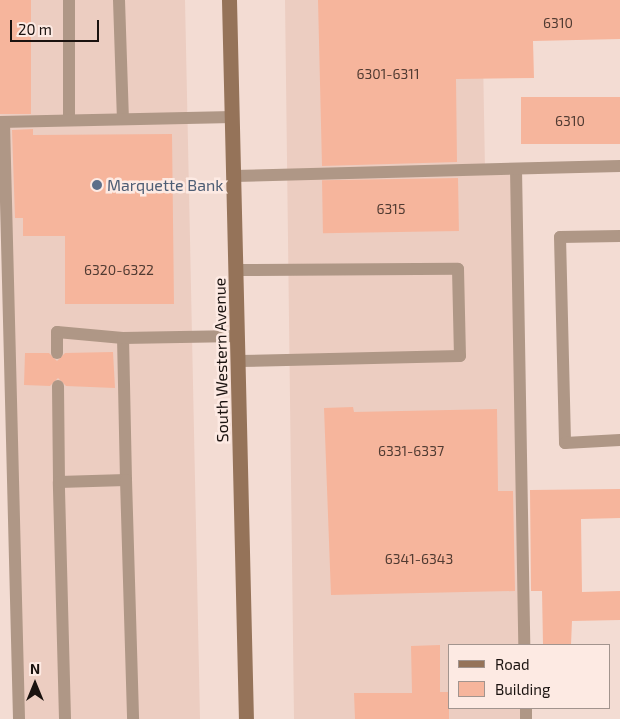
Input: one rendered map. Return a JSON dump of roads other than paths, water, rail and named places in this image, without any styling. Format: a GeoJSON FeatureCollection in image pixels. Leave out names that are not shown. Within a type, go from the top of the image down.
{"type":"FeatureCollection","features":[{"type":"Feature","properties":{"kind":"main road","name":"South Western Avenue"},"geometry":{"type":"LineString","coordinates":[[229,0],[246,719]]}},
{"type":"Feature","properties":{"kind":"lane"},"geometry":{"type":"LineString","coordinates":[[69,0],[69,120]]}},
{"type":"Feature","properties":{"kind":"lane"},"geometry":{"type":"LineString","coordinates":[[119,0],[122,119]]}},
{"type":"Feature","properties":{"kind":"lane"},"geometry":{"type":"LineString","coordinates":[[19,719],[2,122],[233,117]]}},
{"type":"Feature","properties":{"kind":"lane"},"geometry":{"type":"LineString","coordinates":[[234,176],[620,166]]}},
{"type":"Feature","properties":{"kind":"lane"},"geometry":{"type":"LineString","coordinates":[[516,170],[524,644]]}},
{"type":"Feature","properties":{"kind":"lane"},"geometry":{"type":"LineString","coordinates":[[620,236],[560,237],[565,443],[620,440]]}},
{"type":"Feature","properties":{"kind":"lane"},"geometry":{"type":"LineString","coordinates":[[236,270],[458,269],[460,356],[238,361]]}},
{"type":"Feature","properties":{"kind":"lane"},"geometry":{"type":"LineString","coordinates":[[57,353],[57,332],[122,338],[238,336]]}},
{"type":"Feature","properties":{"kind":"lane"},"geometry":{"type":"LineString","coordinates":[[122,338],[133,719]]}},
{"type":"Feature","properties":{"kind":"lane"},"geometry":{"type":"LineString","coordinates":[[58,386],[65,719]]}},
{"type":"Feature","properties":{"kind":"lane"},"geometry":{"type":"LineString","coordinates":[[59,482],[126,480]]}},
{"type":"Feature","properties":{"kind":"place","name":"Marquette Bank"},"geometry":{"type":"Point","coordinates":[97,185]}}]}
